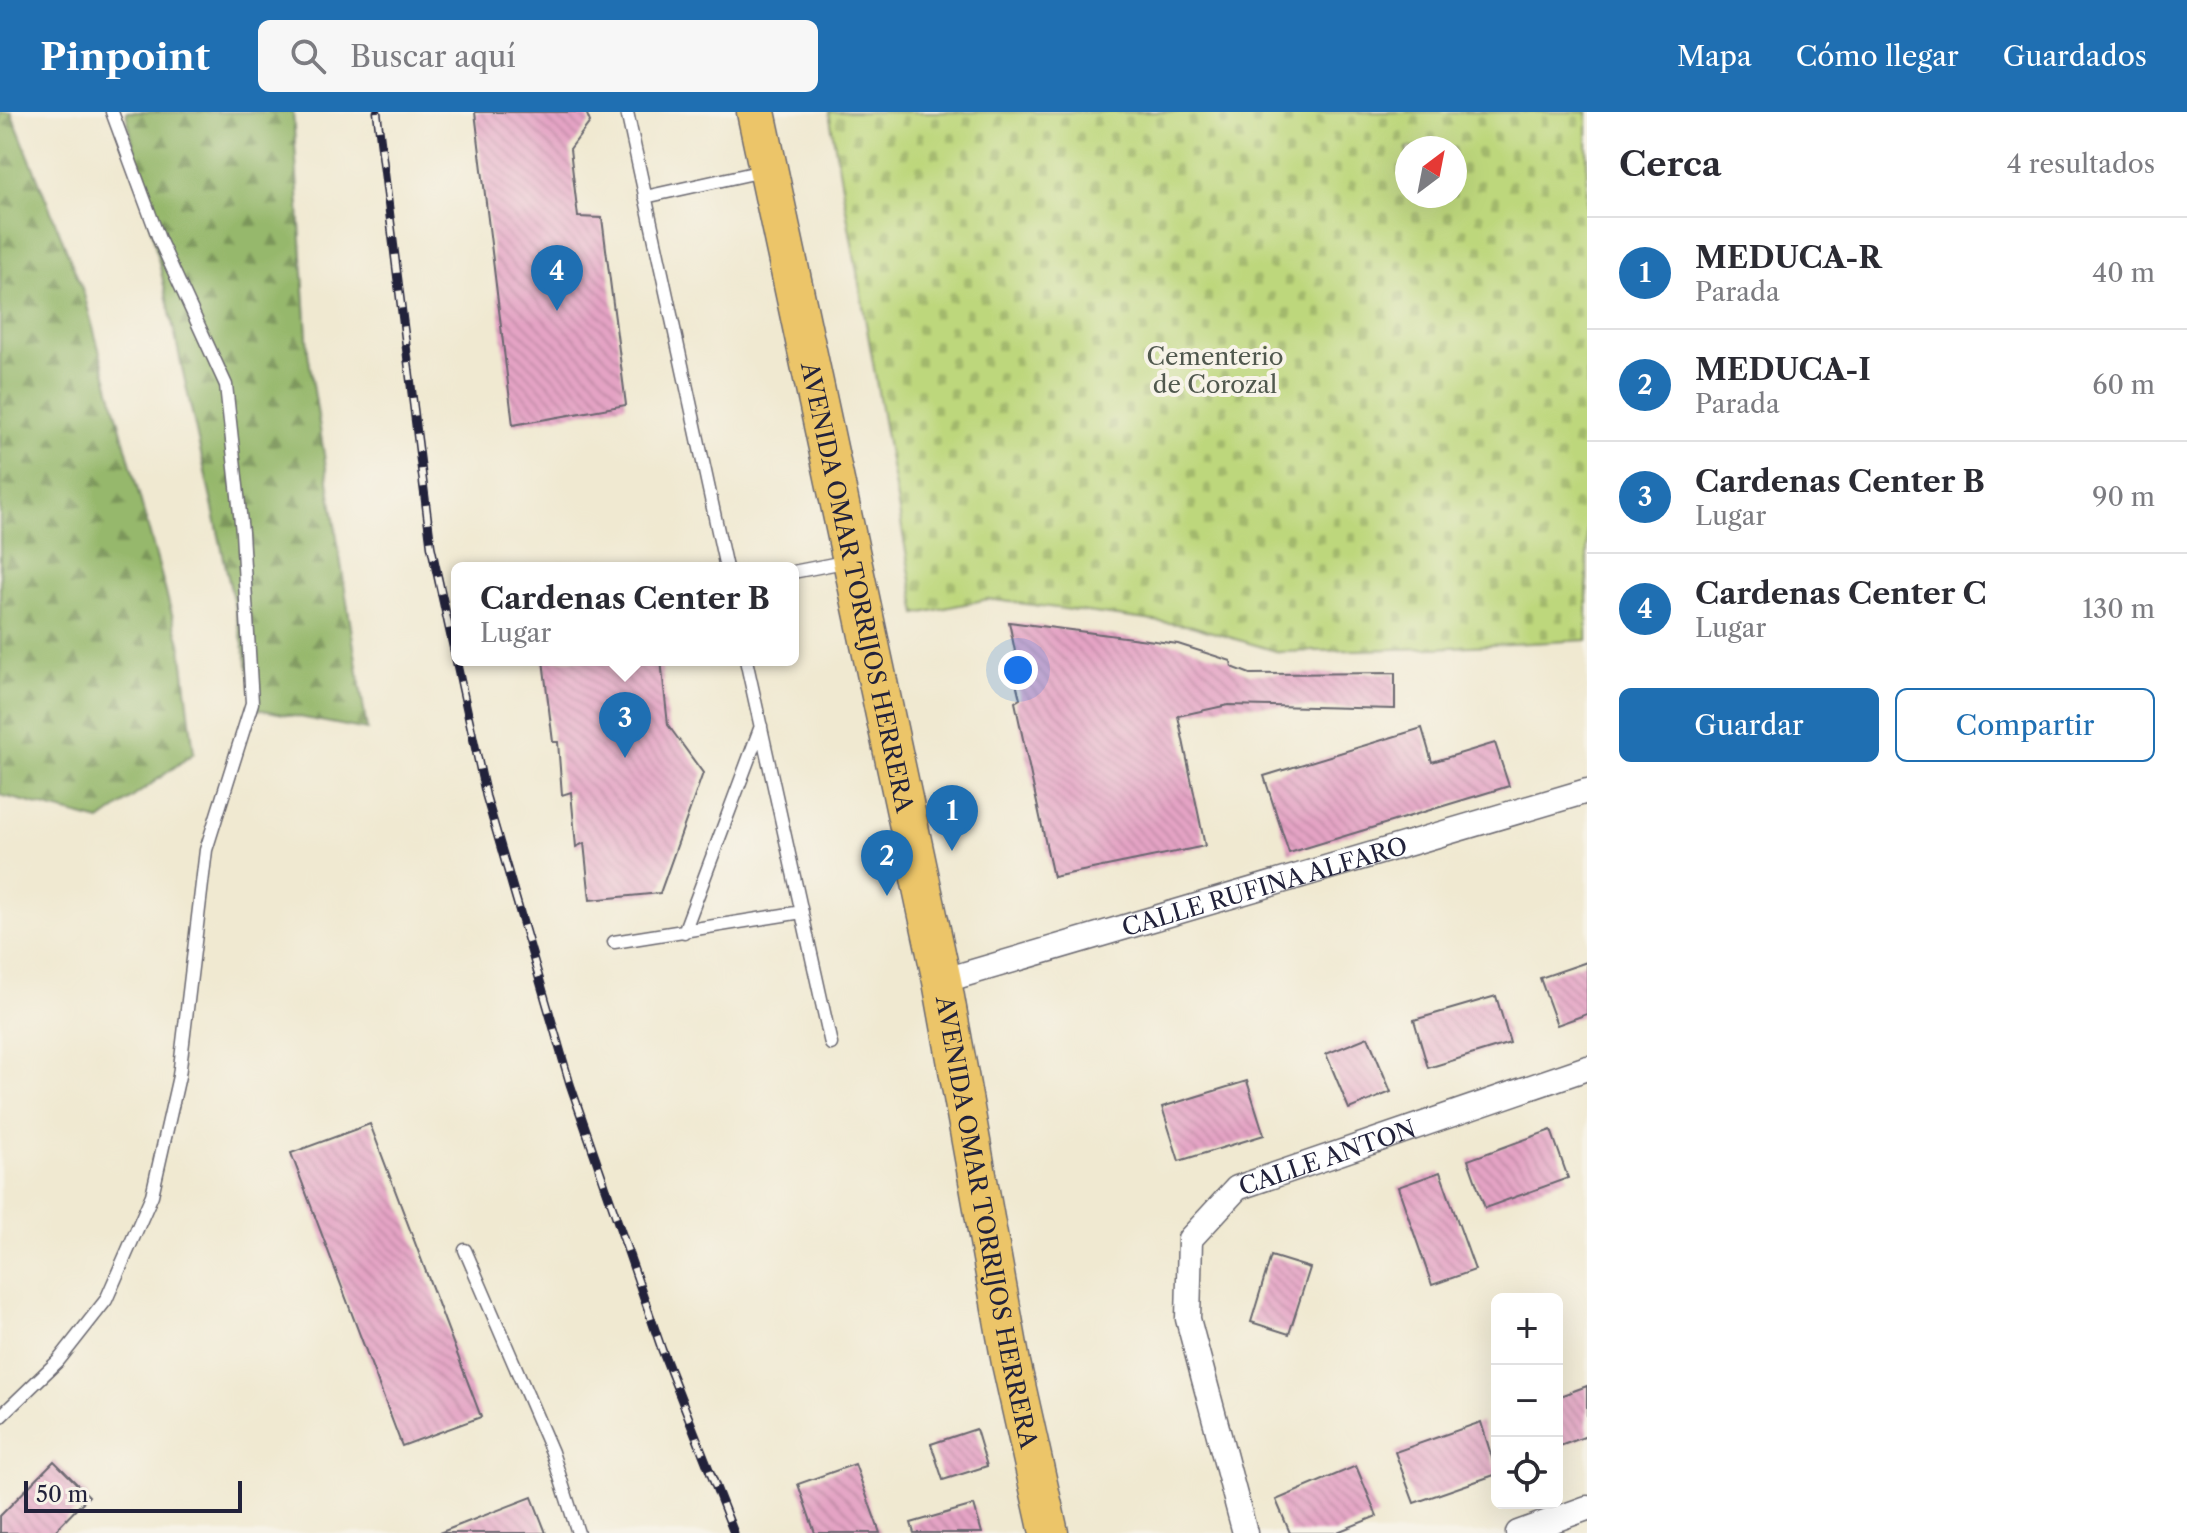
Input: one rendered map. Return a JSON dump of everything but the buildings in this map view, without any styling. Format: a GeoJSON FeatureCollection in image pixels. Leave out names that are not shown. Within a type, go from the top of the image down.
{"type":"FeatureCollection","features":[{"type":"Feature","properties":{"kind":"main road","name":"AVENIDA OMAR TORRIJOS HERRERA"},"geometry":{"type":"LineString","coordinates":[[756,112],[942,981],[1011,1363],[1049,1533]]}},
{"type":"Feature","properties":{"kind":"street","name":"CALLE RUFINA ALFARO"},"geometry":{"type":"LineString","coordinates":[[942,981],[1587,791]]}},
{"type":"Feature","properties":{"kind":"street","name":"CALLE ANTON"},"geometry":{"type":"LineString","coordinates":[[1245,1533],[1188,1319],[1190,1239],[1237,1188],[1587,1068]]}},
{"type":"Feature","properties":{"kind":"street"},"geometry":{"type":"LineString","coordinates":[[1518,1533],[1587,1508]]}},
{"type":"Feature","properties":{"kind":"lane"},"geometry":{"type":"LineString","coordinates":[[0,1417],[58,1361],[106,1300],[152,1195],[179,1076],[206,850],[252,703],[242,532],[226,385],[159,239],[112,112]]}},
{"type":"Feature","properties":{"kind":"lane"},"geometry":{"type":"LineString","coordinates":[[627,112],[725,562]]}},
{"type":"Feature","properties":{"kind":"lane"},"geometry":{"type":"LineString","coordinates":[[645,197],[768,170]]}},
{"type":"Feature","properties":{"kind":"lane"},"geometry":{"type":"LineString","coordinates":[[799,571],[852,560]]}},
{"type":"Feature","properties":{"kind":"lane"},"geometry":{"type":"LineString","coordinates":[[747,666],[831,1044]]}},
{"type":"Feature","properties":{"kind":"lane"},"geometry":{"type":"LineString","coordinates":[[684,932],[761,726]]}},
{"type":"Feature","properties":{"kind":"lane"},"geometry":{"type":"LineString","coordinates":[[614,942],[802,912]]}},
{"type":"Feature","properties":{"kind":"lane"},"geometry":{"type":"LineString","coordinates":[[465,1250],[552,1452],[578,1533]]}},
{"type":"Feature","properties":{"kind":"green space"},"geometry":{"type":"Polygon","coordinates":[[[0,112],[11,112],[83,291],[181,647],[194,753],[100,821],[0,795],[0,112]]]}},
{"type":"Feature","properties":{"kind":"green space"},"geometry":{"type":"Polygon","coordinates":[[[126,112],[293,112],[308,352],[367,730],[257,709],[126,112]]]}},
{"type":"Feature","properties":{"kind":"green space","name":"Cementerio de Corozal"},"geometry":{"type":"Polygon","coordinates":[[[829,112],[1587,112],[1587,640],[1279,652],[1192,626],[988,599],[917,614],[829,112]]]}},
{"type":"Feature","properties":{"kind":"railway"},"geometry":{"type":"LineString","coordinates":[[377,112],[431,546],[451,637]]}},
{"type":"Feature","properties":{"kind":"railway"},"geometry":{"type":"LineString","coordinates":[[457,666],[486,796],[570,1084],[662,1350],[734,1533]]}},
{"type":"Feature","properties":{"kind":"place","name":"Cardenas Center C"},"geometry":{"type":"Point","coordinates":[557,311]}},
{"type":"Feature","properties":{"kind":"place","name":"Cardenas Center B"},"geometry":{"type":"Point","coordinates":[625,758]}},
{"type":"Feature","properties":{"kind":"place","name":"MEDUCA-R"},"geometry":{"type":"Point","coordinates":[952,851]}},
{"type":"Feature","properties":{"kind":"place","name":"MEDUCA-I"},"geometry":{"type":"Point","coordinates":[887,896]}}]}
